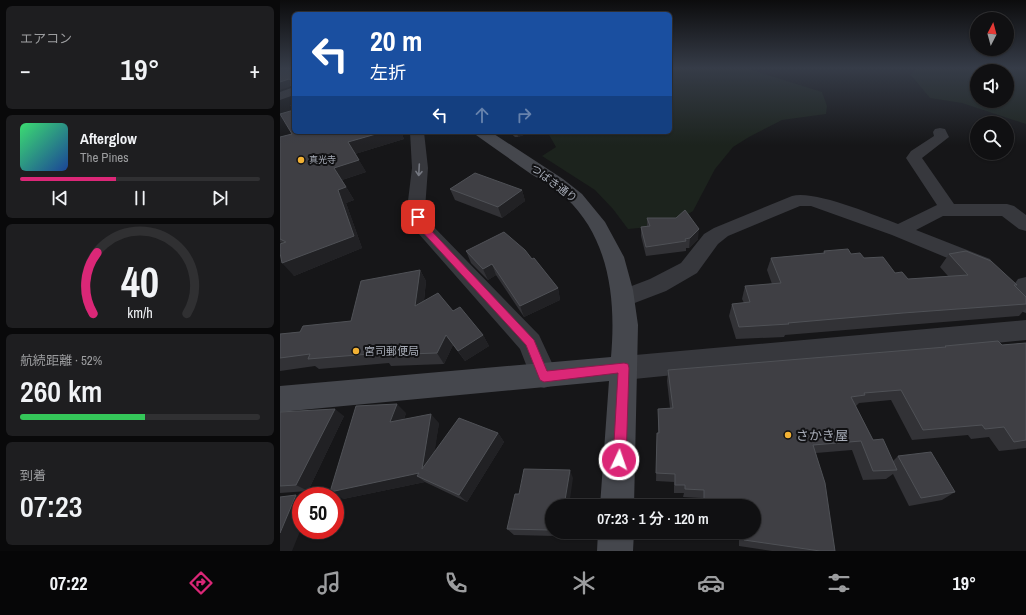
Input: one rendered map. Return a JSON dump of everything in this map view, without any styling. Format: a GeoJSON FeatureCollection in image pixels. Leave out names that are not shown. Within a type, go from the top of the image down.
{"type":"FeatureCollection","features":[{"type":"Feature","properties":{"kind":"main road","name":"つばき通り"},"geometry":{"type":"LineString","coordinates":[[484,134],[554,181],[576,198],[591,215],[608,241],[620,277],[624,298],[626,326],[617,499]]}},
{"type":"Feature","properties":{"kind":"main road"},"geometry":{"type":"LineString","coordinates":[[280,399],[624,368]]}},
{"type":"Feature","properties":{"kind":"main road"},"geometry":{"type":"LineString","coordinates":[[615,551],[616,539]]}},
{"type":"Feature","properties":{"kind":"street"},"geometry":{"type":"LineString","coordinates":[[940,132],[942,136],[917,154],[914,158],[949,210]]}},
{"type":"Feature","properties":{"kind":"street"},"geometry":{"type":"LineString","coordinates":[[417,134],[420,168],[416,209],[421,225],[530,343],[544,376]]}},
{"type":"Feature","properties":{"kind":"street"},"geometry":{"type":"LineString","coordinates":[[624,298],[658,285],[689,268],[711,239],[721,232],[798,200],[813,202],[899,231],[989,267],[1024,295]]}},
{"type":"Feature","properties":{"kind":"street"},"geometry":{"type":"LineString","coordinates":[[899,231],[940,210],[1007,210],[1026,225]]}},
{"type":"Feature","properties":{"kind":"street"},"geometry":{"type":"LineString","coordinates":[[624,368],[1026,330]]}},
{"type":"Feature","properties":{"kind":"shaded area"},"geometry":{"type":"Polygon","coordinates":[[[672,94],[823,94],[827,106],[826,114],[782,120],[733,147],[715,169],[693,211],[671,225],[628,229],[613,209],[595,190],[542,156],[556,147],[549,134],[672,134],[672,94]]]}},
{"type":"Feature","properties":{"kind":"shaded area"},"geometry":{"type":"Polygon","coordinates":[[[926,94],[970,94],[970,106],[930,98],[926,94]]]}},
{"type":"Feature","properties":{"kind":"shaded area"},"geometry":{"type":"Polygon","coordinates":[[[1014,94],[1026,94],[1026,124],[1014,120],[1014,116],[1002,116],[977,108],[1014,108],[1014,94]]]}},
{"type":"Feature","properties":{"kind":"building"},"geometry":{"type":"Polygon","coordinates":[[[292,111],[292,134],[280,114],[292,111]]]}},
{"type":"Feature","properties":{"kind":"building"},"geometry":{"type":"Polygon","coordinates":[[[292,134],[376,134],[348,142],[359,160],[334,168],[346,187],[338,190],[354,236],[282,263],[280,244],[286,242],[280,239],[280,137],[292,134]]]}},
{"type":"Feature","properties":{"kind":"building"},"geometry":{"type":"Polygon","coordinates":[[[475,173],[522,190],[498,207],[450,189],[475,173]]]}},
{"type":"Feature","properties":{"kind":"building"},"geometry":{"type":"Polygon","coordinates":[[[685,210],[699,229],[690,238],[685,239],[686,241],[646,247],[641,227],[650,226],[647,218],[676,218],[685,210]]]}},
{"type":"Feature","properties":{"kind":"building"},"geometry":{"type":"Polygon","coordinates":[[[504,232],[525,250],[532,259],[534,258],[558,288],[520,306],[492,264],[483,269],[466,251],[504,232]]]}},
{"type":"Feature","properties":{"kind":"building"},"geometry":{"type":"Polygon","coordinates":[[[848,249],[851,254],[860,253],[864,258],[883,257],[895,273],[902,272],[908,279],[968,275],[949,254],[966,251],[991,261],[1017,285],[1014,285],[1026,297],[1026,304],[739,327],[732,304],[750,302],[745,286],[781,283],[771,258],[825,253],[824,251],[848,249]]]}},
{"type":"Feature","properties":{"kind":"building"},"geometry":{"type":"Polygon","coordinates":[[[420,270],[415,306],[438,293],[453,311],[460,307],[483,335],[458,351],[446,335],[437,353],[381,355],[382,353],[308,359],[310,354],[280,358],[280,334],[300,332],[303,326],[351,321],[361,281],[420,270]]]}},
{"type":"Feature","properties":{"kind":"building"},"geometry":{"type":"Polygon","coordinates":[[[998,341],[1002,345],[1026,343],[1026,440],[1014,442],[1004,427],[985,429],[982,425],[923,430],[901,390],[864,393],[865,395],[851,397],[873,440],[883,439],[897,470],[873,471],[861,441],[813,445],[825,483],[835,551],[820,551],[744,540],[761,539],[761,499],[704,499],[704,490],[685,489],[685,485],[675,485],[675,474],[656,473],[657,433],[659,433],[658,409],[673,408],[668,370],[946,347],[945,346],[998,341]]]}},
{"type":"Feature","properties":{"kind":"building"},"geometry":{"type":"Polygon","coordinates":[[[397,404],[390,422],[431,414],[422,469],[459,418],[498,433],[459,495],[417,476],[419,473],[344,489],[344,487],[332,487],[356,406],[397,404]]]}},
{"type":"Feature","properties":{"kind":"building"},"geometry":{"type":"Polygon","coordinates":[[[335,409],[296,485],[280,486],[280,412],[335,409]]]}},
{"type":"Feature","properties":{"kind":"building"},"geometry":{"type":"Polygon","coordinates":[[[931,452],[955,492],[921,498],[898,456],[931,452]]]}},
{"type":"Feature","properties":{"kind":"building"},"geometry":{"type":"Polygon","coordinates":[[[524,469],[570,470],[565,499],[545,499],[545,530],[507,529],[515,494],[519,494],[524,469]]]}},
{"type":"Feature","properties":{"kind":"building"},"geometry":{"type":"Polygon","coordinates":[[[292,496],[292,504],[280,533],[280,497],[292,496]]]}},
{"type":"Feature","properties":{"kind":"place","name":"真光寺"},"geometry":{"type":"Point","coordinates":[301,160]}},
{"type":"Feature","properties":{"kind":"place","name":"宮司郵便局"},"geometry":{"type":"Point","coordinates":[356,351]}},
{"type":"Feature","properties":{"kind":"place","name":"さかき屋"},"geometry":{"type":"Point","coordinates":[788,435]}},
{"type":"Feature","properties":{"kind":"route"},"geometry":{"type":"LineString","coordinates":[[418,217],[421,225],[530,343],[544,376],[624,368],[619,460]]}}]}
